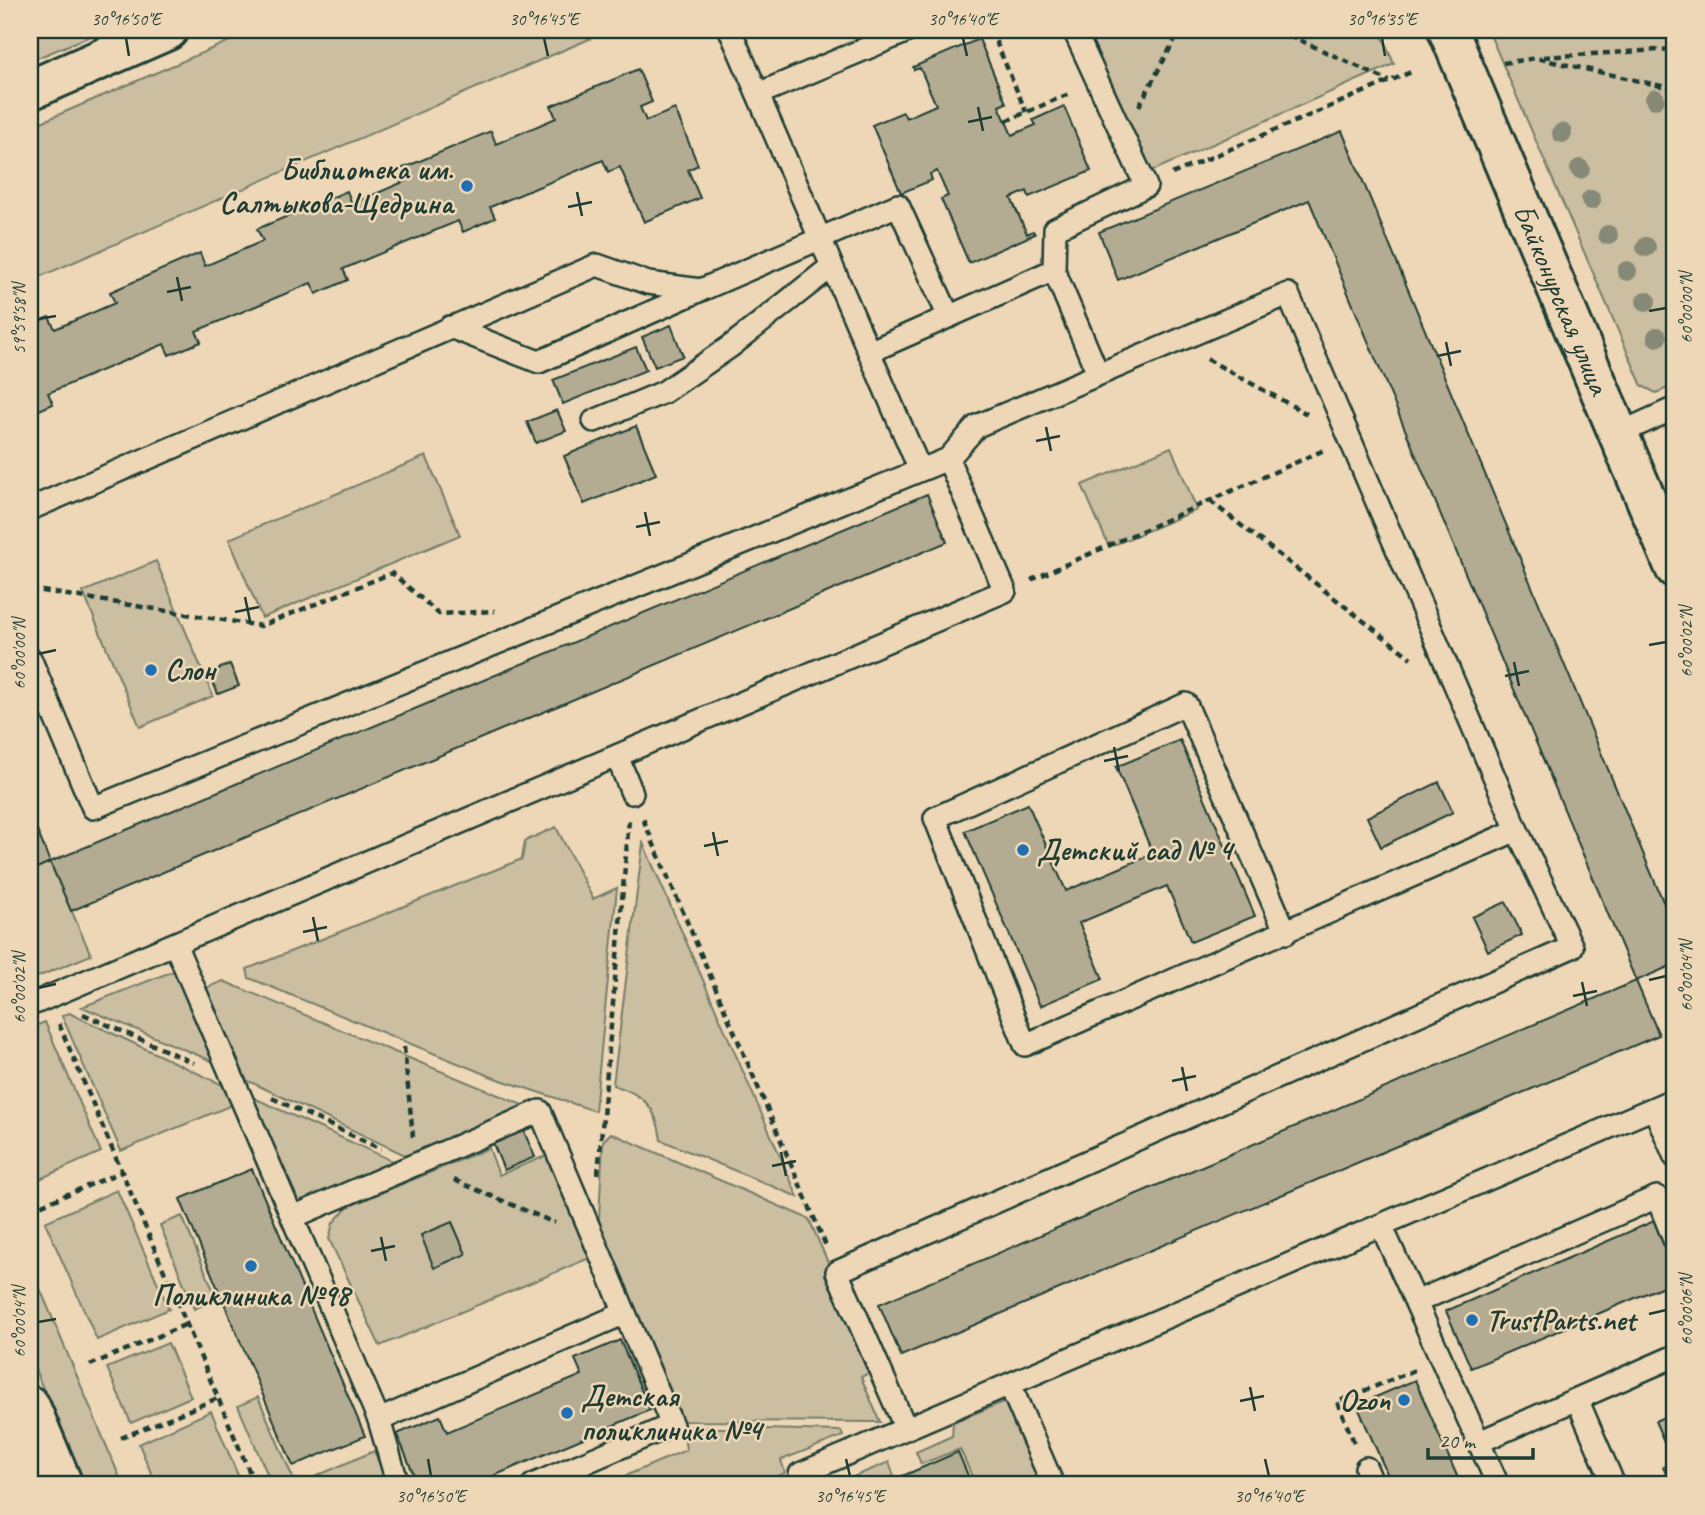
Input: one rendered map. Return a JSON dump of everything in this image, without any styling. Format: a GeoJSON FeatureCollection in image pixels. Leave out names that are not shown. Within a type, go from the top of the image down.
{"type":"FeatureCollection","features":[{"type":"Feature","properties":{"kind":"street"},"geometry":{"type":"LineString","coordinates":[[30,90],[168,30]]}},
{"type":"Feature","properties":{"kind":"street","name":"Байконурская улица"},"geometry":{"type":"LineString","coordinates":[[1448,30],[1675,568]]}},
{"type":"Feature","properties":{"kind":"street"},"geometry":{"type":"LineString","coordinates":[[30,1406],[63,1485]]}},
{"type":"Feature","properties":{"kind":"lane"},"geometry":{"type":"LineString","coordinates":[[730,30],[920,470]]}},
{"type":"Feature","properties":{"kind":"lane"},"geometry":{"type":"LineString","coordinates":[[758,94],[909,30]]}},
{"type":"Feature","properties":{"kind":"lane"},"geometry":{"type":"LineString","coordinates":[[1074,30],[1146,186],[1055,229],[1054,270],[1098,374]]}},
{"type":"Feature","properties":{"kind":"lane"},"geometry":{"type":"LineString","coordinates":[[450,327],[539,362],[898,205],[948,317]]}},
{"type":"Feature","properties":{"kind":"lane"},"geometry":{"type":"LineString","coordinates":[[30,509],[597,265],[648,283],[701,290]]}},
{"type":"Feature","properties":{"kind":"lane"},"geometry":{"type":"LineString","coordinates":[[594,421],[664,392],[732,346],[832,266]]}},
{"type":"Feature","properties":{"kind":"lane"},"geometry":{"type":"LineString","coordinates":[[869,352],[1054,270]]}},
{"type":"Feature","properties":{"kind":"lane"},"geometry":{"type":"LineString","coordinates":[[30,658],[93,808],[948,459],[977,426],[1289,294],[1517,830],[1572,947],[837,1272],[906,1429]]}},
{"type":"Feature","properties":{"kind":"lane"},"geometry":{"type":"LineString","coordinates":[[1618,434],[1675,408]]}},
{"type":"Feature","properties":{"kind":"lane"},"geometry":{"type":"LineString","coordinates":[[39,1001],[1005,591],[948,459]]}},
{"type":"Feature","properties":{"kind":"lane"},"geometry":{"type":"LineString","coordinates":[[1286,933],[1186,704],[935,818],[1025,1045],[1286,933],[1517,830]]}},
{"type":"Feature","properties":{"kind":"lane"},"geometry":{"type":"LineString","coordinates":[[617,756],[632,793]]}},
{"type":"Feature","properties":{"kind":"lane"},"geometry":{"type":"LineString","coordinates":[[175,943],[379,1420],[398,1485]]}},
{"type":"Feature","properties":{"kind":"lane"},"geometry":{"type":"LineString","coordinates":[[800,1474],[1675,1099]]}},
{"type":"Feature","properties":{"kind":"lane"},"geometry":{"type":"LineString","coordinates":[[1654,1108],[1675,1157]]}},
{"type":"Feature","properties":{"kind":"lane"},"geometry":{"type":"LineString","coordinates":[[293,1217],[540,1111],[672,1425],[533,1485]]}},
{"type":"Feature","properties":{"kind":"lane"},"geometry":{"type":"LineString","coordinates":[[1416,1302],[1657,1197],[1675,1242]]}},
{"type":"Feature","properties":{"kind":"lane"},"geometry":{"type":"LineString","coordinates":[[1381,1225],[1498,1485]]}},
{"type":"Feature","properties":{"kind":"lane"},"geometry":{"type":"LineString","coordinates":[[379,1420],[625,1313]]}},
{"type":"Feature","properties":{"kind":"lane"},"geometry":{"type":"LineString","coordinates":[[1479,1442],[1675,1356]]}},
{"type":"Feature","properties":{"kind":"lane"},"geometry":{"type":"LineString","coordinates":[[1010,1385],[1053,1485]]}},
{"type":"Feature","properties":{"kind":"lane"},"geometry":{"type":"LineString","coordinates":[[1577,1399],[1614,1485]]}},
{"type":"Feature","properties":{"kind":"path"},"geometry":{"type":"LineString","coordinates":[[991,30],[1026,112]]}},
{"type":"Feature","properties":{"kind":"path"},"geometry":{"type":"LineString","coordinates":[[1123,136],[1180,30]]}},
{"type":"Feature","properties":{"kind":"path"},"geometry":{"type":"LineString","coordinates":[[1278,30],[1389,81]]}},
{"type":"Feature","properties":{"kind":"path"},"geometry":{"type":"LineString","coordinates":[[1503,63],[1536,58],[1675,49]]}},
{"type":"Feature","properties":{"kind":"path"},"geometry":{"type":"LineString","coordinates":[[1536,58],[1675,89]]}},
{"type":"Feature","properties":{"kind":"path"},"geometry":{"type":"LineString","coordinates":[[1146,186],[1412,72]]}},
{"type":"Feature","properties":{"kind":"path"},"geometry":{"type":"LineString","coordinates":[[1006,121],[1047,103]]}},
{"type":"Feature","properties":{"kind":"path"},"geometry":{"type":"LineString","coordinates":[[1175,341],[1350,438]]}},
{"type":"Feature","properties":{"kind":"path"},"geometry":{"type":"LineString","coordinates":[[1005,591],[1350,438]]}},
{"type":"Feature","properties":{"kind":"path"},"geometry":{"type":"LineString","coordinates":[[1210,501],[1418,664]]}},
{"type":"Feature","properties":{"kind":"path"},"geometry":{"type":"LineString","coordinates":[[30,589],[261,626],[393,573],[439,614],[508,610]]}},
{"type":"Feature","properties":{"kind":"path"},"geometry":{"type":"LineString","coordinates":[[598,1176],[632,793]]}},
{"type":"Feature","properties":{"kind":"path"},"geometry":{"type":"LineString","coordinates":[[632,793],[837,1272]]}},
{"type":"Feature","properties":{"kind":"path"},"geometry":{"type":"LineString","coordinates":[[39,1001],[234,1081]]}},
{"type":"Feature","properties":{"kind":"path"},"geometry":{"type":"LineString","coordinates":[[39,1001],[121,1171],[255,1485]]}},
{"type":"Feature","properties":{"kind":"path"},"geometry":{"type":"LineString","coordinates":[[404,1047],[416,1164]]}},
{"type":"Feature","properties":{"kind":"path"},"geometry":{"type":"LineString","coordinates":[[30,1210],[121,1171]]}},
{"type":"Feature","properties":{"kind":"path"},"geometry":{"type":"LineString","coordinates":[[90,1365],[187,1324]]}},
{"type":"Feature","properties":{"kind":"path"},"geometry":{"type":"LineString","coordinates":[[1369,1477],[1337,1402],[1441,1359]]}},
{"type":"Feature","properties":{"kind":"path"},"geometry":{"type":"LineString","coordinates":[[121,1438],[218,1398]]}},
{"type":"Feature","properties":{"kind":"shaded area"},"geometry":{"type":"Polygon","coordinates":[[[30,30],[105,30],[30,61],[30,30]]]}},
{"type":"Feature","properties":{"kind":"shaded area"},"geometry":{"type":"Polygon","coordinates":[[[255,30],[610,30],[30,281],[30,127],[255,30]]]}},
{"type":"Feature","properties":{"kind":"shaded area"},"geometry":{"type":"Polygon","coordinates":[[[1087,30],[1380,30],[1394,64],[1150,172],[1087,30]]]}},
{"type":"Feature","properties":{"kind":"shaded area"},"geometry":{"type":"Polygon","coordinates":[[[1488,30],[1675,30],[1675,385],[1656,393],[1642,386],[1488,30]]]}},
{"type":"Feature","properties":{"kind":"shaded area"},"geometry":{"type":"Polygon","coordinates":[[[1171,447],[1197,510],[1109,547],[1082,485],[1171,447]]]}},
{"type":"Feature","properties":{"kind":"shaded area"},"geometry":{"type":"Polygon","coordinates":[[[426,456],[460,535],[262,618],[229,539],[426,456]]]}},
{"type":"Feature","properties":{"kind":"shaded area"},"geometry":{"type":"Polygon","coordinates":[[[156,561],[213,696],[140,727],[83,592],[156,561]]]}},
{"type":"Feature","properties":{"kind":"shaded area"},"geometry":{"type":"Polygon","coordinates":[[[556,827],[593,899],[617,888],[595,1111],[492,1077],[249,978],[247,969],[522,859],[525,841],[556,827]]]}},
{"type":"Feature","properties":{"kind":"shaded area"},"geometry":{"type":"Polygon","coordinates":[[[643,843],[798,1197],[661,1140],[656,1119],[647,1104],[633,1093],[613,1085],[643,843]]]}},
{"type":"Feature","properties":{"kind":"shaded area"},"geometry":{"type":"Polygon","coordinates":[[[50,862],[91,955],[30,980],[30,871],[50,862]]]}},
{"type":"Feature","properties":{"kind":"shaded area"},"geometry":{"type":"Polygon","coordinates":[[[176,970],[219,1064],[82,1007],[176,970]]]}},
{"type":"Feature","properties":{"kind":"shaded area"},"geometry":{"type":"Polygon","coordinates":[[[223,981],[525,1106],[407,1156],[242,1078],[203,989],[223,981]]]}},
{"type":"Feature","properties":{"kind":"shaded area"},"geometry":{"type":"Polygon","coordinates":[[[69,1013],[225,1086],[232,1105],[121,1151],[62,1016],[69,1013]]]}},
{"type":"Feature","properties":{"kind":"shaded area"},"geometry":{"type":"Polygon","coordinates":[[[45,1022],[101,1152],[33,1182],[30,1175],[30,1028],[45,1022]]]}},
{"type":"Feature","properties":{"kind":"shaded area"},"geometry":{"type":"Polygon","coordinates":[[[245,1094],[395,1162],[298,1204],[245,1094]]]}},
{"type":"Feature","properties":{"kind":"shaded area"},"geometry":{"type":"Polygon","coordinates":[[[611,1133],[809,1219],[875,1370],[861,1377],[880,1422],[681,1421],[598,1236],[603,1141],[611,1133]]]}},
{"type":"Feature","properties":{"kind":"shaded area"},"geometry":{"type":"Polygon","coordinates":[[[489,1148],[499,1175],[548,1155],[592,1257],[380,1346],[329,1239],[333,1223],[347,1207],[489,1148]]]}},
{"type":"Feature","properties":{"kind":"shaded area"},"geometry":{"type":"Polygon","coordinates":[[[117,1190],[169,1309],[97,1340],[45,1222],[117,1190]]]}},
{"type":"Feature","properties":{"kind":"shaded area"},"geometry":{"type":"Polygon","coordinates":[[[182,1216],[217,1299],[194,1309],[160,1225],[182,1216]]]}},
{"type":"Feature","properties":{"kind":"shaded area"},"geometry":{"type":"Polygon","coordinates":[[[30,1265],[123,1485],[84,1485],[30,1358],[30,1265]]]}},
{"type":"Feature","properties":{"kind":"shaded area"},"geometry":{"type":"Polygon","coordinates":[[[168,1343],[191,1397],[131,1423],[107,1368],[168,1343]]]}},
{"type":"Feature","properties":{"kind":"shaded area"},"geometry":{"type":"Polygon","coordinates":[[[258,1397],[296,1485],[272,1485],[238,1406],[258,1397]]]}},
{"type":"Feature","properties":{"kind":"shaded area"},"geometry":{"type":"Polygon","coordinates":[[[1006,1401],[1043,1485],[976,1485],[960,1449],[921,1464],[916,1452],[952,1436],[953,1422],[1006,1401]]]}},
{"type":"Feature","properties":{"kind":"shaded area"},"geometry":{"type":"Polygon","coordinates":[[[211,1411],[242,1485],[156,1485],[139,1444],[211,1411]]]}},
{"type":"Feature","properties":{"kind":"shaded area"},"geometry":{"type":"Polygon","coordinates":[[[683,1427],[841,1431],[843,1436],[781,1460],[785,1473],[758,1485],[604,1485],[686,1450],[683,1427]]]}},
{"type":"Feature","properties":{"kind":"shaded area"},"geometry":{"type":"Polygon","coordinates":[[[374,1451],[389,1484],[296,1485],[374,1451]]]}},
{"type":"Feature","properties":{"kind":"shaded area"},"geometry":{"type":"Polygon","coordinates":[[[889,1462],[894,1476],[872,1485],[834,1485],[889,1462]]]}},
{"type":"Feature","properties":{"kind":"building"},"geometry":{"type":"Polygon","coordinates":[[[979,39],[1006,103],[999,106],[1012,135],[1036,125],[1033,120],[1064,106],[1091,171],[1029,197],[1027,191],[1011,198],[1027,234],[1033,231],[1035,234],[969,263],[941,199],[948,196],[937,171],[930,174],[932,180],[901,193],[872,125],[903,112],[906,118],[936,105],[920,68],[914,70],[913,67],[979,39]]]}},
{"type":"Feature","properties":{"kind":"building"},"geometry":{"type":"Polygon","coordinates":[[[638,69],[652,102],[640,107],[646,121],[675,109],[698,165],[688,170],[700,198],[644,222],[620,167],[608,172],[603,160],[490,207],[495,218],[463,232],[458,221],[343,269],[348,280],[316,294],[311,283],[196,331],[201,342],[169,355],[164,344],[48,393],[53,404],[30,414],[30,325],[49,317],[55,329],[115,303],[110,292],[200,253],[205,266],[263,241],[257,229],[347,191],[352,204],[408,180],[403,168],[491,131],[496,144],[556,118],[551,106],[638,69]]]}},
{"type":"Feature","properties":{"kind":"building"},"geometry":{"type":"Polygon","coordinates":[[[1342,131],[1675,930],[1675,964],[1636,981],[1309,200],[1118,280],[1099,232],[1342,131]]]}},
{"type":"Feature","properties":{"kind":"building"},"geometry":{"type":"Polygon","coordinates":[[[671,325],[683,356],[655,367],[642,337],[671,325]]]}},
{"type":"Feature","properties":{"kind":"building"},"geometry":{"type":"Polygon","coordinates":[[[636,347],[646,370],[563,404],[553,380],[636,347]]]}},
{"type":"Feature","properties":{"kind":"building"},"geometry":{"type":"Polygon","coordinates":[[[557,410],[566,431],[536,443],[527,422],[557,410]]]}},
{"type":"Feature","properties":{"kind":"building"},"geometry":{"type":"Polygon","coordinates":[[[636,426],[656,474],[584,504],[564,456],[636,426]]]}},
{"type":"Feature","properties":{"kind":"building"},"geometry":{"type":"Polygon","coordinates":[[[927,494],[947,542],[71,911],[50,862],[927,494]]]}},
{"type":"Feature","properties":{"kind":"building"},"geometry":{"type":"Polygon","coordinates":[[[230,664],[239,686],[218,694],[209,673],[230,664]]]}},
{"type":"Feature","properties":{"kind":"building"},"geometry":{"type":"Polygon","coordinates":[[[1180,740],[1255,916],[1191,942],[1167,886],[1079,923],[1103,979],[1040,1006],[965,831],[1028,804],[1066,891],[1153,854],[1116,767],[1180,740]]]}},
{"type":"Feature","properties":{"kind":"building"},"geometry":{"type":"Polygon","coordinates":[[[1439,782],[1453,812],[1381,847],[1367,817],[1439,782]]]}},
{"type":"Feature","properties":{"kind":"building"},"geometry":{"type":"Polygon","coordinates":[[[30,813],[50,862],[30,871],[30,813]]]}},
{"type":"Feature","properties":{"kind":"building"},"geometry":{"type":"Polygon","coordinates":[[[1506,902],[1522,935],[1488,951],[1472,917],[1506,902]]]}},
{"type":"Feature","properties":{"kind":"building"},"geometry":{"type":"Polygon","coordinates":[[[1636,981],[1659,1035],[901,1356],[879,1304],[1636,981]]]}},
{"type":"Feature","properties":{"kind":"building"},"geometry":{"type":"Polygon","coordinates":[[[523,1129],[535,1157],[504,1170],[492,1141],[523,1129]]]}},
{"type":"Feature","properties":{"kind":"building","name":"Поликлиника №98"},"geometry":{"type":"Polygon","coordinates":[[[252,1169],[365,1436],[293,1466],[180,1199],[252,1169]]]}},
{"type":"Feature","properties":{"kind":"building"},"geometry":{"type":"Polygon","coordinates":[[[1654,1221],[1675,1270],[1675,1281],[1471,1368],[1446,1311],[1654,1221]]]}},
{"type":"Feature","properties":{"kind":"building"},"geometry":{"type":"Polygon","coordinates":[[[452,1222],[466,1254],[434,1268],[421,1235],[452,1222]]]}},
{"type":"Feature","properties":{"kind":"building","name":"Детская поликлиника №4"},"geometry":{"type":"Polygon","coordinates":[[[620,1340],[650,1410],[472,1485],[418,1485],[397,1434],[440,1416],[447,1432],[582,1375],[575,1359],[620,1340]]]}},
{"type":"Feature","properties":{"kind":"building"},"geometry":{"type":"Polygon","coordinates":[[[1415,1380],[1461,1485],[1392,1485],[1357,1405],[1415,1380]]]}},
{"type":"Feature","properties":{"kind":"building"},"geometry":{"type":"Polygon","coordinates":[[[1675,1412],[1675,1485],[1671,1485],[1663,1467],[1673,1462],[1655,1421],[1675,1412]]]}},
{"type":"Feature","properties":{"kind":"building"},"geometry":{"type":"Polygon","coordinates":[[[958,1452],[972,1485],[881,1485],[912,1472],[958,1452]]]}},
{"type":"Feature","properties":{"kind":"place","name":"Библиотека им. Салтыкова-Щедрина"},"geometry":{"type":"Point","coordinates":[467,186]}},
{"type":"Feature","properties":{"kind":"place","name":"Слон"},"geometry":{"type":"Point","coordinates":[151,670]}},
{"type":"Feature","properties":{"kind":"place","name":"Детский сад № 4"},"geometry":{"type":"Point","coordinates":[1023,850]}},
{"type":"Feature","properties":{"kind":"place","name":"Поликлиника №98"},"geometry":{"type":"Point","coordinates":[251,1266]}},
{"type":"Feature","properties":{"kind":"place","name":"TrustParts.net"},"geometry":{"type":"Point","coordinates":[1472,1320]}},
{"type":"Feature","properties":{"kind":"place","name":"Ozon"},"geometry":{"type":"Point","coordinates":[1404,1400]}},
{"type":"Feature","properties":{"kind":"place","name":"Детская поликлиника №4"},"geometry":{"type":"Point","coordinates":[567,1413]}}]}
